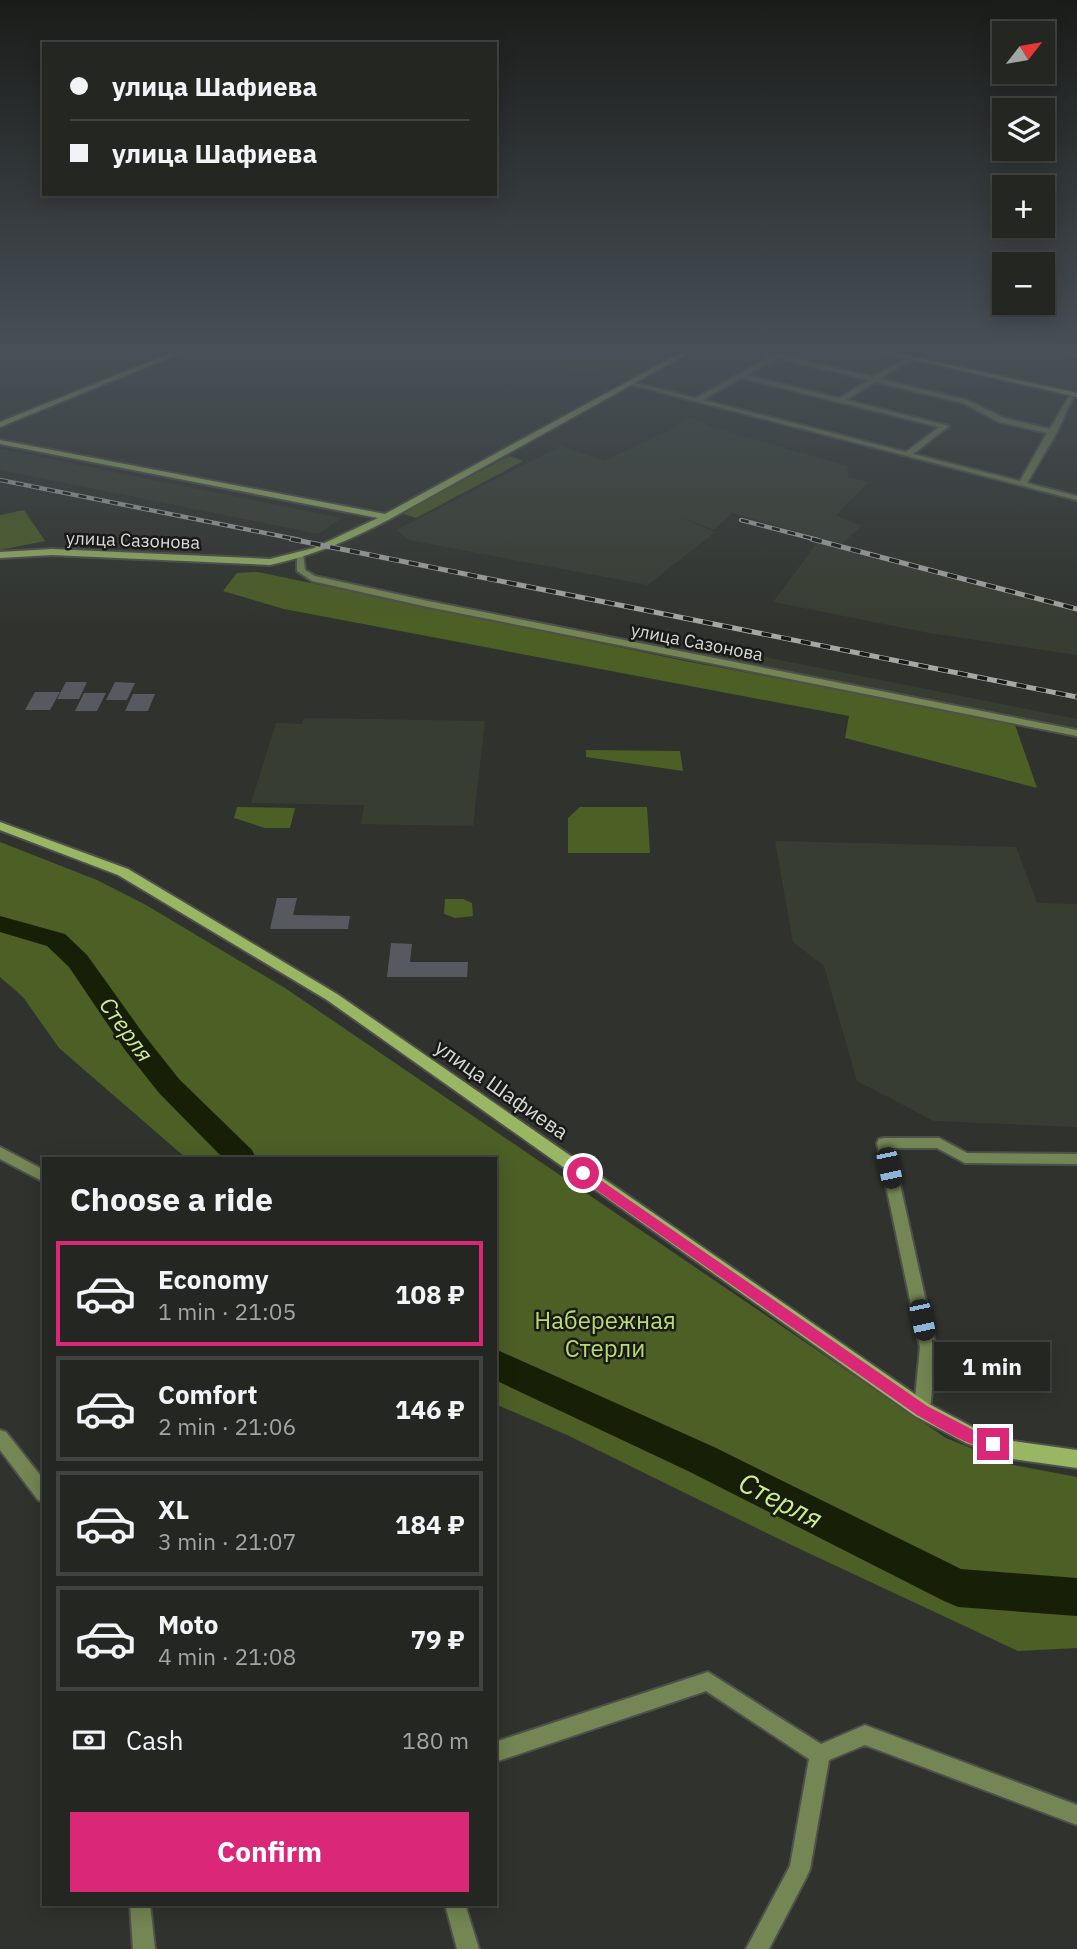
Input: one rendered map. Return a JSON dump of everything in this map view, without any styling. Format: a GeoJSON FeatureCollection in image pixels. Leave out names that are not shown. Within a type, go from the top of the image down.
{"type":"FeatureCollection","features":[{"type":"Feature","properties":{"kind":"street"},"geometry":{"type":"LineString","coordinates":[[10,444],[385,517]]}},
{"type":"Feature","properties":{"kind":"street","name":"улица Сазонова"},"geometry":{"type":"LineString","coordinates":[[0,558],[52,552],[270,562],[300,555],[385,517],[521,444]]}},
{"type":"Feature","properties":{"kind":"street"},"geometry":{"type":"LineString","coordinates":[[869,444],[1077,498]]}},
{"type":"Feature","properties":{"kind":"street"},"geometry":{"type":"LineString","coordinates":[[908,454],[921,444]]}},
{"type":"Feature","properties":{"kind":"street"},"geometry":{"type":"LineString","coordinates":[[1022,484],[1046,444]]}},
{"type":"Feature","properties":{"kind":"street"},"geometry":{"type":"LineString","coordinates":[[300,555],[301,571],[312,578]]}},
{"type":"Feature","properties":{"kind":"street","name":"улица Сазонова"},"geometry":{"type":"LineString","coordinates":[[312,578],[428,604],[1077,733]]}},
{"type":"Feature","properties":{"kind":"street","name":"улица Шафиева"},"geometry":{"type":"LineString","coordinates":[[0,826],[123,872],[332,997],[922,1410],[973,1437],[1013,1450],[1077,1459]]}},
{"type":"Feature","properties":{"kind":"street"},"geometry":{"type":"LineString","coordinates":[[922,1410],[928,1347],[884,1143],[939,1143],[965,1157],[1077,1159]]}},
{"type":"Feature","properties":{"kind":"street"},"geometry":{"type":"LineString","coordinates":[[0,1152],[42,1176]]}},
{"type":"Feature","properties":{"kind":"street"},"geometry":{"type":"LineString","coordinates":[[0,1437],[42,1491]]}},
{"type":"Feature","properties":{"kind":"street"},"geometry":{"type":"LineString","coordinates":[[497,1751],[708,1681],[820,1754]]}},
{"type":"Feature","properties":{"kind":"street"},"geometry":{"type":"LineString","coordinates":[[820,1754],[865,1735],[1077,1815]]}},
{"type":"Feature","properties":{"kind":"street"},"geometry":{"type":"LineString","coordinates":[[757,1949],[800,1868],[820,1754]]}},
{"type":"Feature","properties":{"kind":"street"},"geometry":{"type":"LineString","coordinates":[[140,1906],[145,1949]]}},
{"type":"Feature","properties":{"kind":"street"},"geometry":{"type":"LineString","coordinates":[[456,1906],[468,1949]]}},
{"type":"Feature","properties":{"kind":"shaded area"},"geometry":{"type":"Polygon","coordinates":[[[640,444],[771,444],[847,466],[848,477],[869,482],[836,515],[861,526],[842,544],[732,513],[714,530],[671,513],[715,532],[648,585],[409,540],[396,530],[561,446],[604,461],[640,444]]]}},
{"type":"Feature","properties":{"kind":"shaded area"},"geometry":{"type":"Polygon","coordinates":[[[0,449],[342,518],[318,534],[0,470],[0,449]]]}},
{"type":"Feature","properties":{"kind":"shaded area"},"geometry":{"type":"Polygon","coordinates":[[[817,543],[1077,611],[1077,655],[929,633],[773,602],[817,543]]]}},
{"type":"Feature","properties":{"kind":"shaded area"},"geometry":{"type":"Polygon","coordinates":[[[709,646],[1077,719],[1077,736],[695,663],[709,646]]]}},
{"type":"Feature","properties":{"kind":"shaded area"},"geometry":{"type":"Polygon","coordinates":[[[304,718],[485,721],[473,826],[361,824],[364,805],[251,803],[276,723],[302,724],[304,718]]]}},
{"type":"Feature","properties":{"kind":"shaded area"},"geometry":{"type":"Polygon","coordinates":[[[775,841],[1016,847],[1037,903],[1077,904],[1077,1127],[934,1121],[857,1081],[824,966],[793,942],[775,841]]]}},
{"type":"Feature","properties":{"kind":"green space"},"geometry":{"type":"Polygon","coordinates":[[[509,456],[523,461],[416,518],[401,513],[509,456]]]}},
{"type":"Feature","properties":{"kind":"green space"},"geometry":{"type":"Polygon","coordinates":[[[24,510],[45,541],[0,550],[0,515],[24,510]]]}},
{"type":"Feature","properties":{"kind":"green space"},"geometry":{"type":"Polygon","coordinates":[[[258,572],[695,663],[1014,722],[1037,788],[845,738],[849,716],[284,609],[223,591],[237,573],[258,572]]]}},
{"type":"Feature","properties":{"kind":"green space"},"geometry":{"type":"Polygon","coordinates":[[[586,750],[680,751],[683,771],[586,757],[586,750]]]}},
{"type":"Feature","properties":{"kind":"green space"},"geometry":{"type":"Polygon","coordinates":[[[237,807],[295,808],[290,828],[265,828],[234,818],[237,807]]]}},
{"type":"Feature","properties":{"kind":"green space"},"geometry":{"type":"Polygon","coordinates":[[[580,807],[647,807],[650,853],[568,853],[568,818],[580,807]]]}},
{"type":"Feature","properties":{"kind":"green space","name":"Набережная Стерли"},"geometry":{"type":"Polygon","coordinates":[[[0,842],[97,880],[146,905],[285,988],[946,1438],[1013,1465],[1077,1477],[1077,1648],[1018,1651],[785,1542],[567,1435],[497,1405],[497,1157],[185,1157],[59,1048],[23,997],[0,977],[0,842]]]}},
{"type":"Feature","properties":{"kind":"green space"},"geometry":{"type":"Polygon","coordinates":[[[445,899],[463,899],[472,903],[473,916],[455,918],[444,914],[445,899]]]}},
{"type":"Feature","properties":{"kind":"building"},"geometry":{"type":"Polygon","coordinates":[[[66,682],[87,682],[79,699],[57,699],[66,682]]]}},
{"type":"Feature","properties":{"kind":"building"},"geometry":{"type":"Polygon","coordinates":[[[115,682],[135,683],[127,700],[106,700],[115,682]]]}},
{"type":"Feature","properties":{"kind":"building"},"geometry":{"type":"Polygon","coordinates":[[[35,692],[60,692],[50,710],[25,710],[35,692]]]}},
{"type":"Feature","properties":{"kind":"building"},"geometry":{"type":"Polygon","coordinates":[[[84,693],[106,693],[97,711],[75,711],[84,693]]]}},
{"type":"Feature","properties":{"kind":"building"},"geometry":{"type":"Polygon","coordinates":[[[133,694],[155,694],[148,711],[125,711],[133,694]]]}},
{"type":"Feature","properties":{"kind":"building"},"geometry":{"type":"Polygon","coordinates":[[[277,898],[297,898],[293,915],[350,916],[348,929],[270,929],[277,898]]]}},
{"type":"Feature","properties":{"kind":"building"},"geometry":{"type":"Polygon","coordinates":[[[391,943],[412,944],[410,962],[468,962],[467,977],[387,977],[391,943]]]}},
{"type":"Feature","properties":{"kind":"waterway","name":"Стерля"},"geometry":{"type":"LineString","coordinates":[[0,924],[56,940],[78,961],[135,1043],[169,1086],[240,1157]]}},
{"type":"Feature","properties":{"kind":"waterway","name":"Стерля"},"geometry":{"type":"LineString","coordinates":[[497,1365],[701,1459],[958,1588],[1077,1597]]}},
{"type":"Feature","properties":{"kind":"railway"},"geometry":{"type":"LineString","coordinates":[[0,480],[300,540]]}},
{"type":"Feature","properties":{"kind":"railway"},"geometry":{"type":"LineString","coordinates":[[741,520],[818,540]]}},
{"type":"Feature","properties":{"kind":"railway"},"geometry":{"type":"LineString","coordinates":[[291,539],[1077,697]]}},
{"type":"Feature","properties":{"kind":"railway"},"geometry":{"type":"LineString","coordinates":[[812,539],[1077,609]]}},
{"type":"Feature","properties":{"kind":"route"},"geometry":{"type":"LineString","coordinates":[[583,1173],[922,1410],[973,1437],[993,1444]]}}]}
